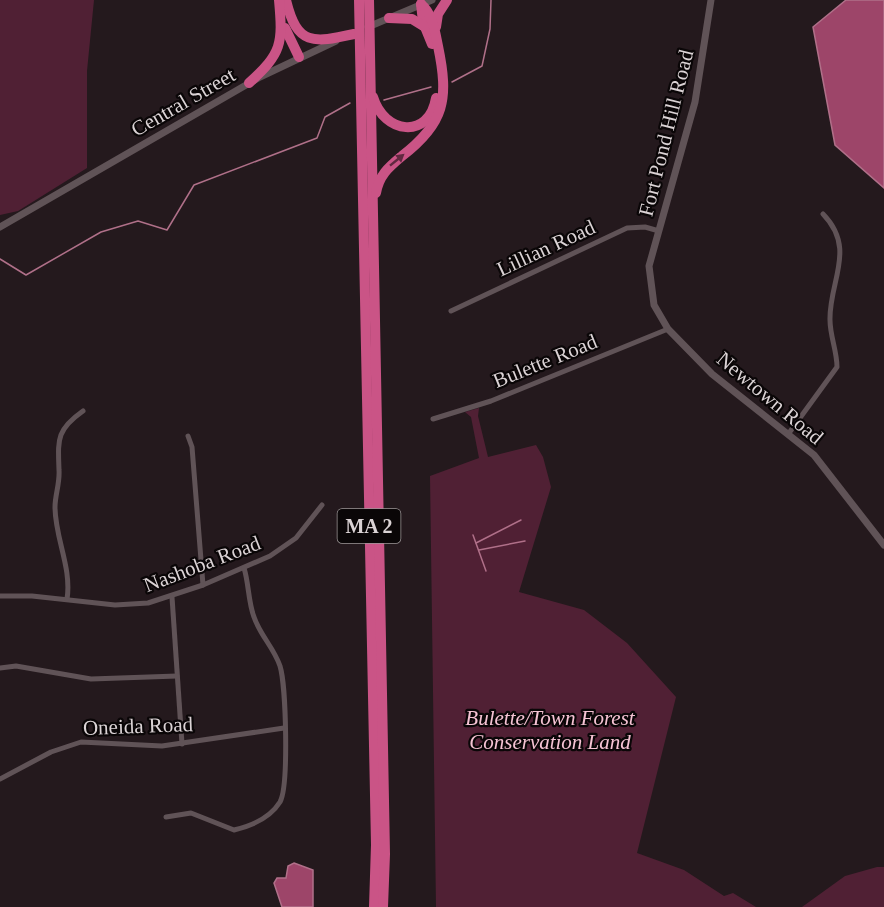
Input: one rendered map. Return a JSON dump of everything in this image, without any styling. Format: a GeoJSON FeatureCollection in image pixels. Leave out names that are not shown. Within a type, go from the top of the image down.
{"type":"FeatureCollection","features":[{"type":"Feature","properties":{"kind":"highway"},"geometry":{"type":"LineString","coordinates":[[249,83],[278,52],[282,39],[279,0]]}},
{"type":"Feature","properties":{"kind":"highway"},"geometry":{"type":"LineString","coordinates":[[286,0],[294,25],[299,57]]}},
{"type":"Feature","properties":{"kind":"highway","name":"MA 2"},"geometry":{"type":"LineString","coordinates":[[359,0],[364,14],[365,44],[376,845],[374,907]]}},
{"type":"Feature","properties":{"kind":"highway","name":"MA 2"},"geometry":{"type":"LineString","coordinates":[[364,14],[369,0]]}},
{"type":"Feature","properties":{"kind":"highway"},"geometry":{"type":"LineString","coordinates":[[436,36],[438,14],[447,0]]}},
{"type":"Feature","properties":{"kind":"highway"},"geometry":{"type":"LineString","coordinates":[[372,210],[378,184],[384,172],[423,139],[440,112],[443,88],[436,36],[427,2]]}},
{"type":"Feature","properties":{"kind":"highway"},"geometry":{"type":"LineString","coordinates":[[370,88],[381,115],[391,123],[405,128],[412,127],[428,118],[435,103],[438,76],[432,42],[426,28],[427,2]]}},
{"type":"Feature","properties":{"kind":"highway"},"geometry":{"type":"LineString","coordinates":[[281,16],[288,39],[299,57]]}},
{"type":"Feature","properties":{"kind":"highway"},"geometry":{"type":"LineString","coordinates":[[389,18],[412,19],[426,28]]}},
{"type":"Feature","properties":{"kind":"highway"},"geometry":{"type":"LineString","coordinates":[[294,25],[302,36],[315,40],[354,34]]}},
{"type":"Feature","properties":{"kind":"highway","name":"MA 2"},"geometry":{"type":"LineString","coordinates":[[365,44],[370,88],[366,143],[372,210],[385,854],[383,907]]}},
{"type":"Feature","properties":{"kind":"street","name":"Fort Pond Hill Road"},"geometry":{"type":"LineString","coordinates":[[649,273],[695,102],[711,0]]}},
{"type":"Feature","properties":{"kind":"street"},"geometry":{"type":"LineString","coordinates":[[389,18],[427,2]]}},
{"type":"Feature","properties":{"kind":"street","name":"Central Street"},"geometry":{"type":"LineString","coordinates":[[0,227],[249,83],[299,57],[389,18]]}},
{"type":"Feature","properties":{"kind":"street"},"geometry":{"type":"LineString","coordinates":[[789,433],[837,367],[830,312],[837,282],[840,251],[835,229],[823,214]]}},
{"type":"Feature","properties":{"kind":"street","name":"Lillian Road"},"geometry":{"type":"LineString","coordinates":[[451,311],[627,228],[645,227],[659,231]]}},
{"type":"Feature","properties":{"kind":"street","name":"Newtown Road"},"geometry":{"type":"LineString","coordinates":[[649,273],[654,305],[668,329],[712,374],[789,433],[830,473],[884,545]]}},
{"type":"Feature","properties":{"kind":"street","name":"Bulette Road"},"geometry":{"type":"LineString","coordinates":[[433,419],[490,401],[668,329]]}},
{"type":"Feature","properties":{"kind":"street"},"geometry":{"type":"LineString","coordinates":[[67,599],[70,584],[55,506],[59,481],[56,458],[67,422],[83,411]]}},
{"type":"Feature","properties":{"kind":"street"},"geometry":{"type":"LineString","coordinates":[[188,436],[192,447],[203,585]]}},
{"type":"Feature","properties":{"kind":"street","name":"Nashoba Road"},"geometry":{"type":"LineString","coordinates":[[0,596],[132,605],[172,597],[284,549],[310,524],[322,505]]}},
{"type":"Feature","properties":{"kind":"street"},"geometry":{"type":"LineString","coordinates":[[166,817],[191,813],[234,830],[262,819],[279,804],[283,795],[284,684],[280,667],[254,617],[244,568]]}},
{"type":"Feature","properties":{"kind":"street"},"geometry":{"type":"LineString","coordinates":[[172,597],[182,744]]}},
{"type":"Feature","properties":{"kind":"street"},"geometry":{"type":"LineString","coordinates":[[0,668],[16,666],[91,679],[177,676]]}},
{"type":"Feature","properties":{"kind":"street","name":"Oneida Road"},"geometry":{"type":"LineString","coordinates":[[0,779],[51,752],[81,742],[129,746],[182,744],[284,728]]}},
{"type":"Feature","properties":{"kind":"green space"},"geometry":{"type":"Polygon","coordinates":[[[0,0],[94,0],[87,71],[87,168],[18,211],[0,215],[0,0]]]}},
{"type":"Feature","properties":{"kind":"green space","name":"Bulette/Town Forest Conservation Land"},"geometry":{"type":"Polygon","coordinates":[[[479,408],[478,416],[488,457],[536,445],[543,457],[551,487],[519,592],[584,610],[627,643],[676,697],[637,853],[684,870],[724,896],[733,893],[756,907],[436,907],[430,476],[479,458],[471,417],[465,412],[479,408]]]}},
{"type":"Feature","properties":{"kind":"green space"},"geometry":{"type":"Polygon","coordinates":[[[884,867],[884,907],[802,907],[845,876],[884,867]]]}},
{"type":"Feature","properties":{"kind":"shaded area"},"geometry":{"type":"Polygon","coordinates":[[[846,0],[884,0],[884,188],[835,145],[813,27],[846,0]]]}},
{"type":"Feature","properties":{"kind":"shaded area"},"geometry":{"type":"Polygon","coordinates":[[[294,863],[313,870],[313,907],[282,907],[274,883],[277,878],[286,878],[288,866],[294,863]]]}},
{"type":"Feature","properties":{"kind":"waterway"},"geometry":{"type":"LineString","coordinates":[[452,82],[482,66],[490,29],[491,0]]}},
{"type":"Feature","properties":{"kind":"waterway"},"geometry":{"type":"LineString","coordinates":[[384,100],[431,87]]}},
{"type":"Feature","properties":{"kind":"waterway"},"geometry":{"type":"LineString","coordinates":[[0,259],[26,275],[101,232],[138,221],[167,230],[194,185],[317,138],[325,117],[350,103]]}},
{"type":"Feature","properties":{"kind":"waterway"},"geometry":{"type":"LineString","coordinates":[[476,543],[521,520]]}},
{"type":"Feature","properties":{"kind":"waterway"},"geometry":{"type":"LineString","coordinates":[[473,535],[486,571]]}},
{"type":"Feature","properties":{"kind":"waterway"},"geometry":{"type":"LineString","coordinates":[[479,550],[525,541]]}}]}
